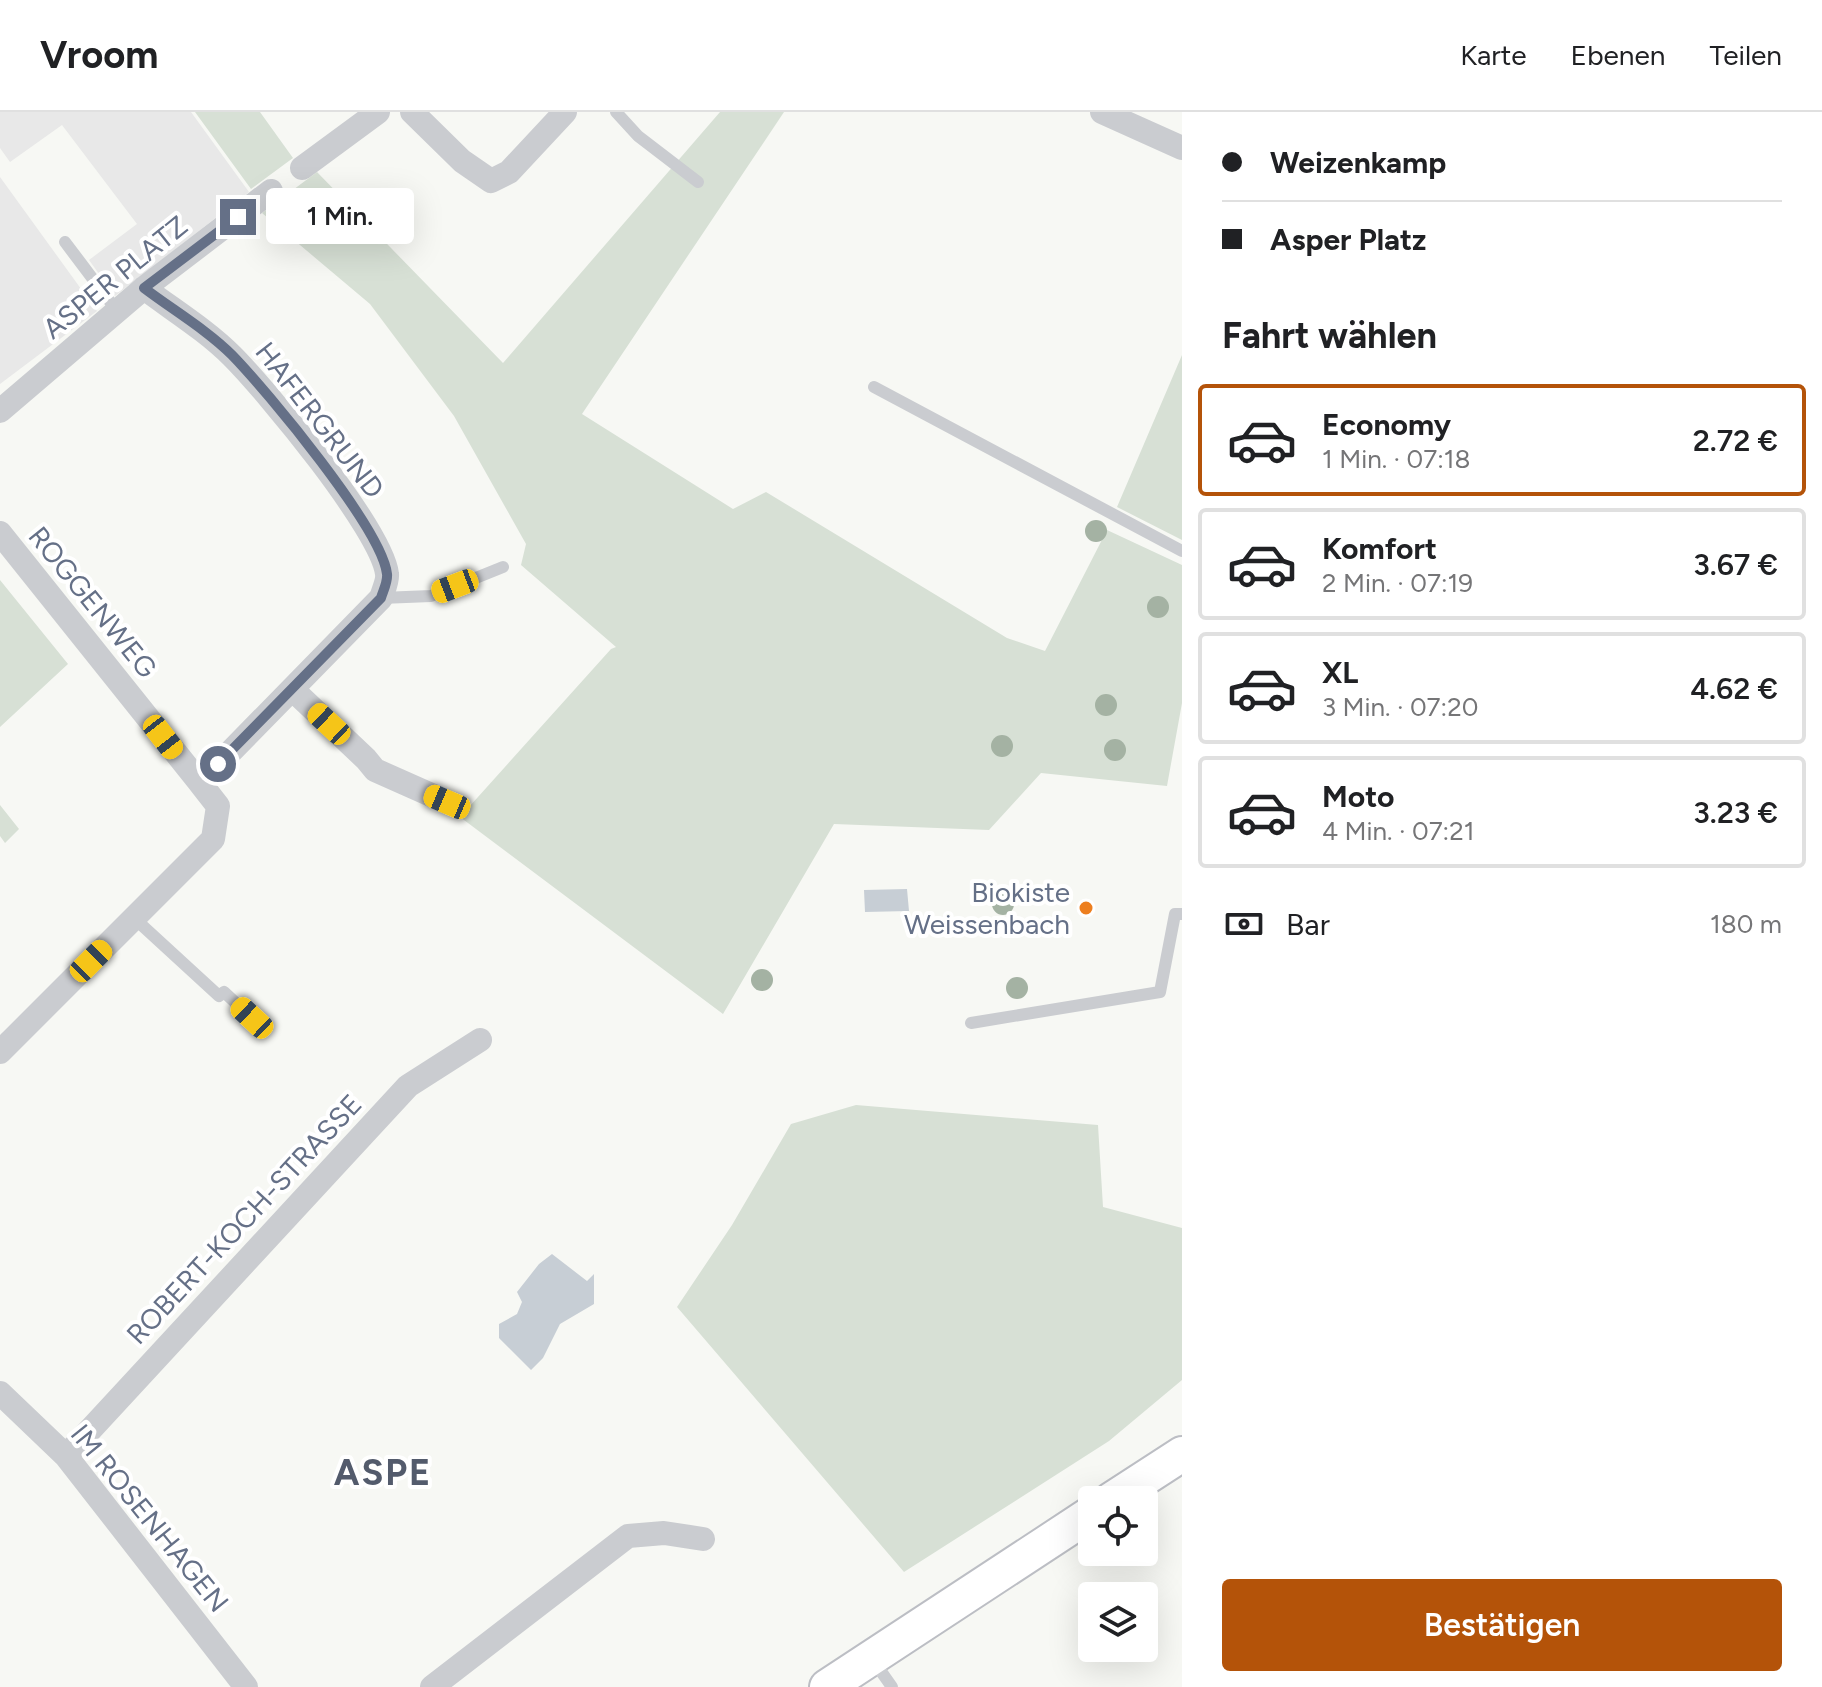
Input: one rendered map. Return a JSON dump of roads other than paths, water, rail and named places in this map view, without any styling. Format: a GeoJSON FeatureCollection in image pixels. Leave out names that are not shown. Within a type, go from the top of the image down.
{"type":"FeatureCollection","features":[{"type":"Feature","properties":{"kind":"street"},"geometry":{"type":"LineString","coordinates":[[302,168],[378,112]]}},
{"type":"Feature","properties":{"kind":"street"},"geometry":{"type":"LineString","coordinates":[[412,112],[462,161],[491,181],[509,172],[565,112]]}},
{"type":"Feature","properties":{"kind":"street"},"geometry":{"type":"LineString","coordinates":[[1102,112],[1182,148]]}},
{"type":"Feature","properties":{"kind":"street","name":"ASPER PLATZ"},"geometry":{"type":"LineString","coordinates":[[0,411],[144,288],[271,191]]}},
{"type":"Feature","properties":{"kind":"street","name":"HAFERGRUND"},"geometry":{"type":"LineString","coordinates":[[144,288],[230,353],[263,389],[346,497],[380,551],[384,587]]}},
{"type":"Feature","properties":{"kind":"street","name":"ROGGENWEG"},"geometry":{"type":"LineString","coordinates":[[0,533],[218,806],[213,839],[0,1052]]}},
{"type":"Feature","properties":{"kind":"street"},"geometry":{"type":"LineString","coordinates":[[200,783],[292,689],[384,587]]}},
{"type":"Feature","properties":{"kind":"street"},"geometry":{"type":"LineString","coordinates":[[292,689],[375,770],[447,802]]}},
{"type":"Feature","properties":{"kind":"street","name":"ROBERT-KOCH-STRASSE"},"geometry":{"type":"LineString","coordinates":[[66,1456],[408,1086],[480,1040]]}},
{"type":"Feature","properties":{"kind":"street","name":"IM ROSENHAGEN"},"geometry":{"type":"LineString","coordinates":[[0,1393],[66,1456],[246,1687]]}},
{"type":"Feature","properties":{"kind":"street"},"geometry":{"type":"LineString","coordinates":[[1133,1486],[1182,1454]]}},
{"type":"Feature","properties":{"kind":"street"},"geometry":{"type":"LineString","coordinates":[[827,1687],[1078,1522]]}},
{"type":"Feature","properties":{"kind":"street"},"geometry":{"type":"LineString","coordinates":[[432,1687],[628,1536],[664,1533],[703,1539]]}},
{"type":"Feature","properties":{"kind":"lane"},"geometry":{"type":"LineString","coordinates":[[616,112],[638,136],[698,182]]}},
{"type":"Feature","properties":{"kind":"lane"},"geometry":{"type":"LineString","coordinates":[[65,242],[117,311]]}},
{"type":"Feature","properties":{"kind":"lane"},"geometry":{"type":"LineString","coordinates":[[874,387],[1182,551]]}},
{"type":"Feature","properties":{"kind":"lane"},"geometry":{"type":"LineString","coordinates":[[384,587],[431,596],[503,567]]}},
{"type":"Feature","properties":{"kind":"lane"},"geometry":{"type":"LineString","coordinates":[[971,1023],[1160,992],[1175,914],[1182,914]]}},
{"type":"Feature","properties":{"kind":"lane"},"geometry":{"type":"LineString","coordinates":[[134,918],[219,996],[224,992],[252,1018]]}},
{"type":"Feature","properties":{"kind":"lane"},"geometry":{"type":"LineString","coordinates":[[871,1658],[892,1687]]}},
{"type":"Feature","properties":{"kind":"place","name":"Biokiste Weissenbach"},"geometry":{"type":"Point","coordinates":[1086,908]}},
{"type":"Feature","properties":{"kind":"district","name":"ASPE"},"geometry":{"type":"Point","coordinates":[383,1472]}}]}
